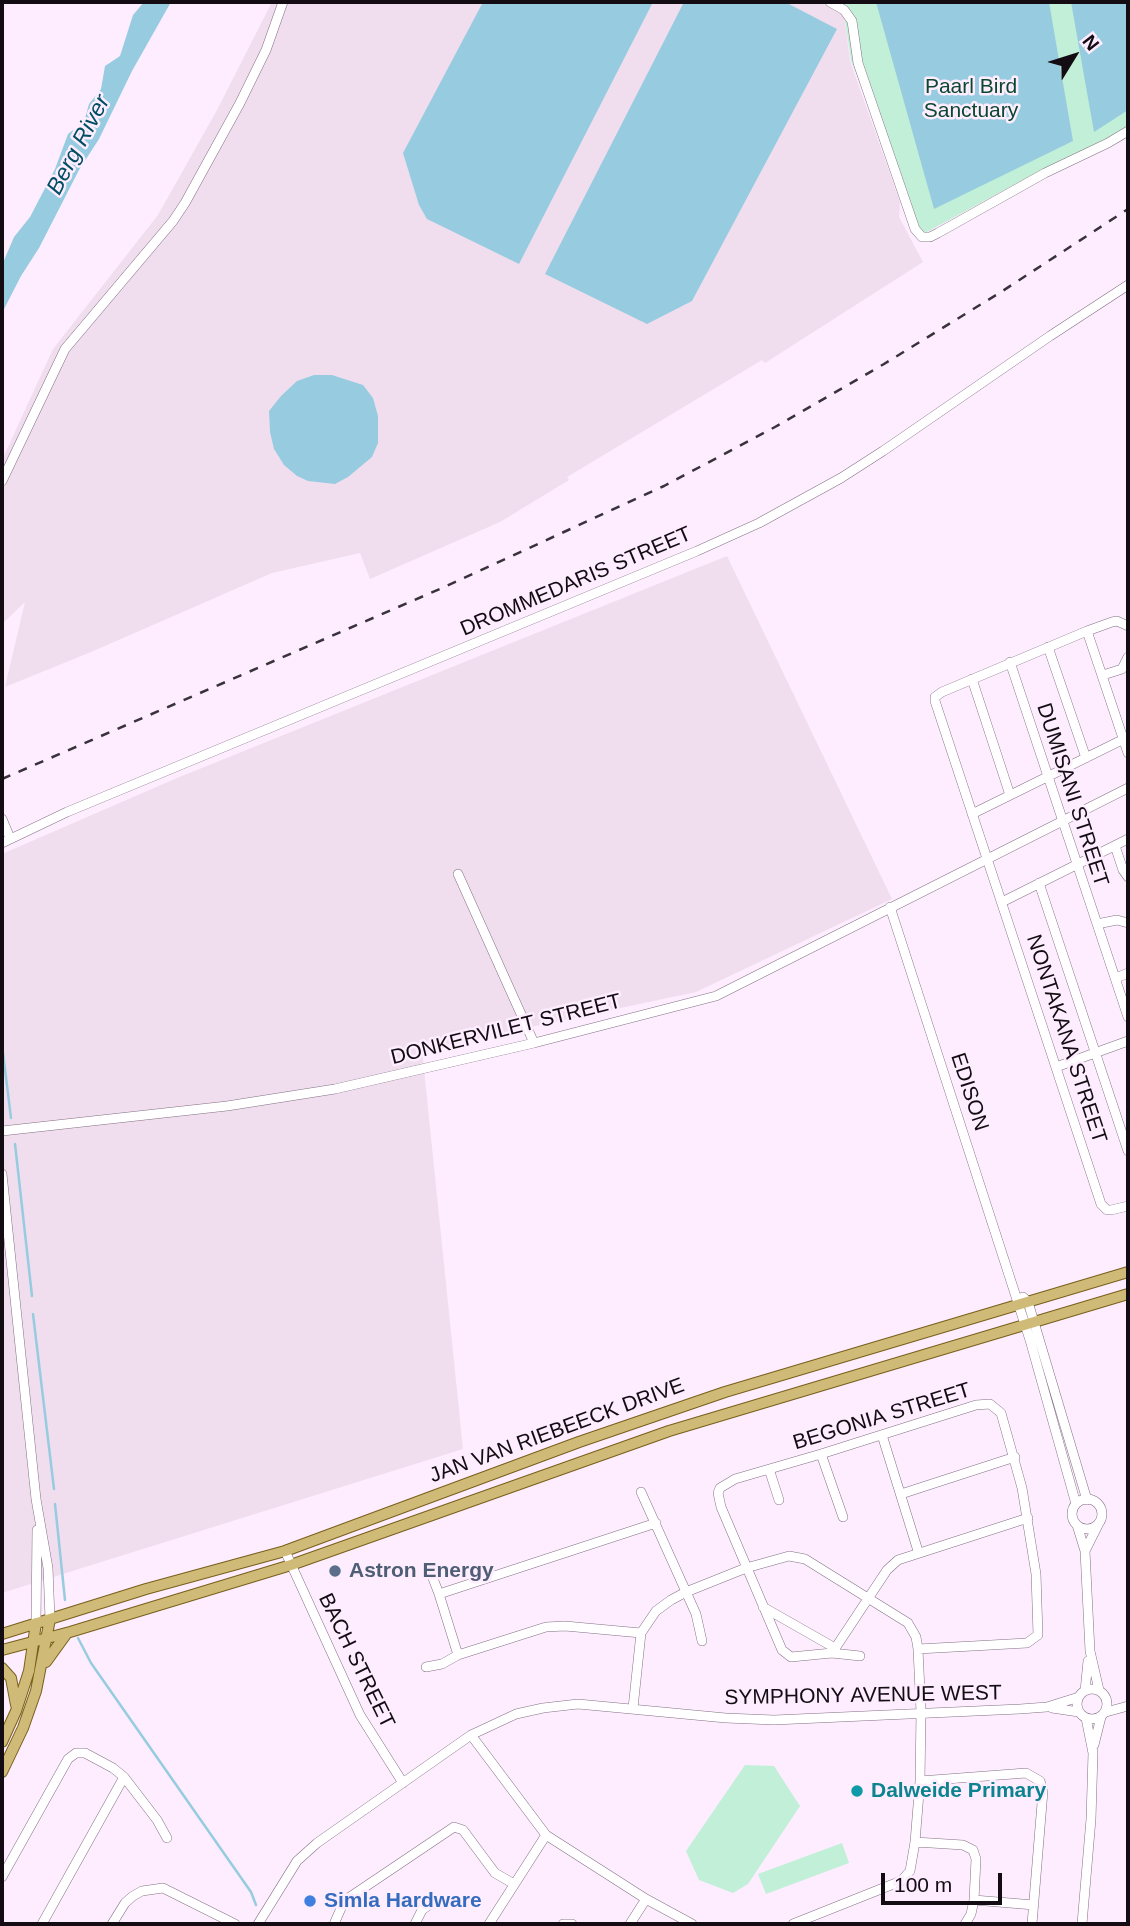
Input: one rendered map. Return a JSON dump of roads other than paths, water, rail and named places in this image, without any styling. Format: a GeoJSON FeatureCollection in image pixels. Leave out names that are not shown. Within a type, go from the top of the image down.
{"type":"FeatureCollection","features":[{"type":"Feature","properties":{"kind":"main road","name":"JAN VAN RIEBEECK DRIVE"},"geometry":{"type":"LineString","coordinates":[[2,1634],[146,1589],[285,1551],[652,1416],[880,1344],[1128,1272]]}},
{"type":"Feature","properties":{"kind":"main road","name":"JAN VAN RIEBEECK DRIVE"},"geometry":{"type":"LineString","coordinates":[[2,1650],[48,1639],[290,1565],[644,1439],[1128,1294]]}},
{"type":"Feature","properties":{"kind":"main road"},"geometry":{"type":"LineString","coordinates":[[2,1772],[23,1728],[42,1667],[50,1619]]}},
{"type":"Feature","properties":{"kind":"main road"},"geometry":{"type":"LineString","coordinates":[[2,1742],[29,1671],[36,1623]]}},
{"type":"Feature","properties":{"kind":"main road"},"geometry":{"type":"LineString","coordinates":[[42,1667],[67,1633]]}},
{"type":"Feature","properties":{"kind":"main road"},"geometry":{"type":"LineString","coordinates":[[2,1668],[14,1689],[16,1711]]}},
{"type":"Feature","properties":{"kind":"street"},"geometry":{"type":"LineString","coordinates":[[2,481],[65,349],[173,221],[185,202],[256,71],[283,2]]}},
{"type":"Feature","properties":{"kind":"street"},"geometry":{"type":"LineString","coordinates":[[830,2],[844,10],[852,21],[858,63],[915,229],[922,237],[938,233],[1045,173],[1128,131]]}},
{"type":"Feature","properties":{"kind":"street","name":"DROMMEDARIS STREET"},"geometry":{"type":"LineString","coordinates":[[6,841],[66,812],[759,523],[841,478],[883,451],[1128,285]]}},
{"type":"Feature","properties":{"kind":"street"},"geometry":{"type":"LineString","coordinates":[[1010,795],[972,679],[1112,622],[1117,621],[1128,626]]}},
{"type":"Feature","properties":{"kind":"street"},"geometry":{"type":"LineString","coordinates":[[1087,631],[1126,738],[1128,753]]}},
{"type":"Feature","properties":{"kind":"street"},"geometry":{"type":"LineString","coordinates":[[1048,647],[1086,758]]}},
{"type":"Feature","properties":{"kind":"street"},"geometry":{"type":"LineString","coordinates":[[1103,675],[1125,671],[1128,657]]}},
{"type":"Feature","properties":{"kind":"street","name":"DUMISANI STREET"},"geometry":{"type":"LineString","coordinates":[[1010,662],[1128,1017]]}},
{"type":"Feature","properties":{"kind":"street","name":"NONTAKANA STREET"},"geometry":{"type":"LineString","coordinates":[[972,679],[942,692],[934,701],[1101,1204],[1107,1210],[1128,1206]]}},
{"type":"Feature","properties":{"kind":"street"},"geometry":{"type":"LineString","coordinates":[[971,814],[1126,738]]}},
{"type":"Feature","properties":{"kind":"street","name":"DONKERVILET STREET"},"geometry":{"type":"LineString","coordinates":[[2,1131],[131,1118],[335,1089],[534,1043],[716,996],[1128,788]]}},
{"type":"Feature","properties":{"kind":"street"},"geometry":{"type":"LineString","coordinates":[[2,819],[6,841]]}},
{"type":"Feature","properties":{"kind":"street"},"geometry":{"type":"LineString","coordinates":[[1002,902],[1128,839]]}},
{"type":"Feature","properties":{"kind":"street"},"geometry":{"type":"LineString","coordinates":[[1115,846],[1128,877]]}},
{"type":"Feature","properties":{"kind":"street"},"geometry":{"type":"LineString","coordinates":[[458,874],[534,1043]]}},
{"type":"Feature","properties":{"kind":"street"},"geometry":{"type":"LineString","coordinates":[[1039,883],[1096,1052],[1124,1124],[1128,1151]]}},
{"type":"Feature","properties":{"kind":"street","name":"EDISON"},"geometry":{"type":"LineString","coordinates":[[890,907],[1014,1289],[1024,1304],[1030,1324]]}},
{"type":"Feature","properties":{"kind":"street"},"geometry":{"type":"LineString","coordinates":[[1097,924],[1117,920],[1128,923]]}},
{"type":"Feature","properties":{"kind":"street"},"geometry":{"type":"LineString","coordinates":[[1116,978],[1128,973]]}},
{"type":"Feature","properties":{"kind":"street"},"geometry":{"type":"LineString","coordinates":[[1056,1066],[1128,1041]]}},
{"type":"Feature","properties":{"kind":"street"},"geometry":{"type":"LineString","coordinates":[[2,1174],[38,1510],[47,1569],[50,1619]]}},
{"type":"Feature","properties":{"kind":"street"},"geometry":{"type":"LineString","coordinates":[[1030,1324],[1087,1500]]}},
{"type":"Feature","properties":{"kind":"street"},"geometry":{"type":"LineString","coordinates":[[1030,1324],[1076,1504],[1072,1515],[1085,1551],[1090,1651],[1082,1694],[1077,1704],[1083,1715],[1093,1753]]}},
{"type":"Feature","properties":{"kind":"street","name":"BEGONIA STREET"},"geometry":{"type":"LineString","coordinates":[[746,1567],[720,1507],[718,1493],[727,1482],[976,1405],[990,1404],[1000,1413],[1014,1457],[1028,1518],[1038,1597],[1039,1631],[1035,1639],[1027,1643],[918,1649]]}},
{"type":"Feature","properties":{"kind":"street"},"geometry":{"type":"LineString","coordinates":[[882,1435],[919,1552]]}},
{"type":"Feature","properties":{"kind":"street"},"geometry":{"type":"LineString","coordinates":[[821,1454],[843,1517]]}},
{"type":"Feature","properties":{"kind":"street"},"geometry":{"type":"LineString","coordinates":[[901,1494],[1014,1457]]}},
{"type":"Feature","properties":{"kind":"street"},"geometry":{"type":"LineString","coordinates":[[769,1469],[779,1500]]}},
{"type":"Feature","properties":{"kind":"street"},"geometry":{"type":"LineString","coordinates":[[641,1492],[686,1592],[702,1641]]}},
{"type":"Feature","properties":{"kind":"street"},"geometry":{"type":"LineString","coordinates":[[1076,1504],[1087,1500],[1093,1501],[1101,1508],[1098,1525],[1085,1551]]}},
{"type":"Feature","properties":{"kind":"street"},"geometry":{"type":"LineString","coordinates":[[36,1623],[38,1510]]}},
{"type":"Feature","properties":{"kind":"street"},"geometry":{"type":"LineString","coordinates":[[834,1651],[893,1564],[919,1552],[1028,1518]]}},
{"type":"Feature","properties":{"kind":"street"},"geometry":{"type":"LineString","coordinates":[[439,1594],[656,1523]]}},
{"type":"Feature","properties":{"kind":"street"},"geometry":{"type":"LineString","coordinates":[[1077,1525],[1088,1529],[1098,1525]]}},
{"type":"Feature","properties":{"kind":"street","name":"BACH STREET"},"geometry":{"type":"LineString","coordinates":[[285,1551],[359,1715],[403,1783]]}},
{"type":"Feature","properties":{"kind":"street"},"geometry":{"type":"LineString","coordinates":[[633,1708],[641,1633],[662,1605],[746,1567],[781,1557],[797,1556],[908,1623],[916,1637],[918,1649],[921,1713],[920,1781],[911,1871],[901,1881],[793,1924]]}},
{"type":"Feature","properties":{"kind":"street"},"geometry":{"type":"LineString","coordinates":[[746,1567],[778,1644],[786,1655],[791,1657],[834,1651],[860,1656]]}},
{"type":"Feature","properties":{"kind":"street"},"geometry":{"type":"LineString","coordinates":[[429,1568],[458,1655]]}},
{"type":"Feature","properties":{"kind":"street"},"geometry":{"type":"LineString","coordinates":[[763,1607],[834,1651]]}},
{"type":"Feature","properties":{"kind":"street"},"geometry":{"type":"LineString","coordinates":[[426,1667],[555,1626],[641,1633]]}},
{"type":"Feature","properties":{"kind":"street"},"geometry":{"type":"LineString","coordinates":[[1082,1924],[1091,1819],[1093,1753],[1108,1702],[1090,1651]]}},
{"type":"Feature","properties":{"kind":"street"},"geometry":{"type":"LineString","coordinates":[[1082,1694],[1103,1694],[1128,1704]]}},
{"type":"Feature","properties":{"kind":"street","name":"SYMPHONY AVENUE WEST"},"geometry":{"type":"LineString","coordinates":[[1047,1707],[1082,1694]]}},
{"type":"Feature","properties":{"kind":"street","name":"SYMPHONY AVENUE WEST"},"geometry":{"type":"LineString","coordinates":[[258,1924],[303,1855],[471,1735],[516,1714],[578,1704],[756,1720],[1047,1707],[1083,1715]]}},
{"type":"Feature","properties":{"kind":"street"},"geometry":{"type":"LineString","coordinates":[[1083,1715],[1094,1720],[1128,1704]]}},
{"type":"Feature","properties":{"kind":"street"},"geometry":{"type":"LineString","coordinates":[[471,1735],[546,1835],[646,1899],[692,1924]]}},
{"type":"Feature","properties":{"kind":"street"},"geometry":{"type":"LineString","coordinates":[[2,1877],[68,1759],[76,1753],[85,1753],[124,1777],[157,1820],[167,1838]]}},
{"type":"Feature","properties":{"kind":"street"},"geometry":{"type":"LineString","coordinates":[[920,1781],[1026,1773],[1040,1781],[1043,1791],[1032,1924]]}},
{"type":"Feature","properties":{"kind":"street"},"geometry":{"type":"LineString","coordinates":[[42,1924],[124,1777]]}},
{"type":"Feature","properties":{"kind":"street"},"geometry":{"type":"LineString","coordinates":[[334,1924],[349,1897],[454,1827],[459,1827],[466,1834],[495,1873],[514,1884]]}},
{"type":"Feature","properties":{"kind":"street"},"geometry":{"type":"LineString","coordinates":[[489,1924],[546,1835]]}},
{"type":"Feature","properties":{"kind":"street"},"geometry":{"type":"LineString","coordinates":[[915,1842],[963,1845],[973,1850],[976,1859],[974,1900],[971,1914],[965,1924]]}},
{"type":"Feature","properties":{"kind":"street"},"geometry":{"type":"LineString","coordinates":[[112,1924],[125,1903],[133,1896],[142,1891],[163,1888],[235,1924]]}},
{"type":"Feature","properties":{"kind":"street"},"geometry":{"type":"LineString","coordinates":[[415,1924],[422,1909],[437,1899]]}},
{"type":"Feature","properties":{"kind":"street"},"geometry":{"type":"LineString","coordinates":[[630,1924],[646,1899]]}},
{"type":"Feature","properties":{"kind":"street"},"geometry":{"type":"LineString","coordinates":[[974,1900],[1034,1905]]}},
{"type":"Feature","properties":{"kind":"street"},"geometry":{"type":"LineString","coordinates":[[563,1924],[572,1924]]}},
{"type":"Feature","properties":{"kind":"water","name":"Berg River"},"geometry":{"type":"Polygon","coordinates":[[[144,2],[171,2],[132,71],[99,139],[79,170],[2,313],[2,265],[14,237],[30,217],[55,169],[68,134],[84,122],[89,104],[101,89],[105,66],[120,56],[133,15],[144,2]]]}},
{"type":"Feature","properties":{"kind":"water"},"geometry":{"type":"Polygon","coordinates":[[[483,2],[653,2],[519,264],[427,219],[419,205],[403,153],[483,2]]]}},
{"type":"Feature","properties":{"kind":"water"},"geometry":{"type":"Polygon","coordinates":[[[684,2],[785,2],[837,29],[692,301],[647,324],[545,274],[684,2]]]}},
{"type":"Feature","properties":{"kind":"water"},"geometry":{"type":"Polygon","coordinates":[[[876,2],[1049,2],[1073,141],[934,209],[876,2]]]}},
{"type":"Feature","properties":{"kind":"water"},"geometry":{"type":"Polygon","coordinates":[[[1071,2],[1128,2],[1128,110],[1094,132],[1071,2]]]}},
{"type":"Feature","properties":{"kind":"water"},"geometry":{"type":"Polygon","coordinates":[[[314,375],[332,375],[363,385],[373,398],[378,416],[378,443],[372,457],[335,484],[308,481],[297,476],[284,465],[274,449],[270,432],[269,411],[297,381],[314,375]]]}},
{"type":"Feature","properties":{"kind":"waterway"},"geometry":{"type":"LineString","coordinates":[[2,1045],[11,1118]]}},
{"type":"Feature","properties":{"kind":"waterway"},"geometry":{"type":"LineString","coordinates":[[15,1144],[32,1296]]}},
{"type":"Feature","properties":{"kind":"waterway"},"geometry":{"type":"LineString","coordinates":[[33,1314],[54,1489]]}},
{"type":"Feature","properties":{"kind":"waterway"},"geometry":{"type":"LineString","coordinates":[[55,1504],[65,1600]]}},
{"type":"Feature","properties":{"kind":"waterway"},"geometry":{"type":"LineString","coordinates":[[78,1638],[91,1663],[251,1892],[256,1905]]}},
{"type":"Feature","properties":{"kind":"railway"},"geometry":{"type":"LineString","coordinates":[[2,779],[442,588],[664,486],[775,427],[884,364],[1128,209]]}},
{"type":"Feature","properties":{"kind":"place","name":"Astron Energy"},"geometry":{"type":"Point","coordinates":[335,1571]}},
{"type":"Feature","properties":{"kind":"place","name":"Dalweide Primary"},"geometry":{"type":"Point","coordinates":[857,1791]}},
{"type":"Feature","properties":{"kind":"place","name":"Simla Hardware"},"geometry":{"type":"Point","coordinates":[310,1901]}},
{"type":"Feature","properties":{"kind":"park label","name":"Paarl Bird Sanctuary"},"geometry":{"type":"Point","coordinates":[971,99]}}]}
